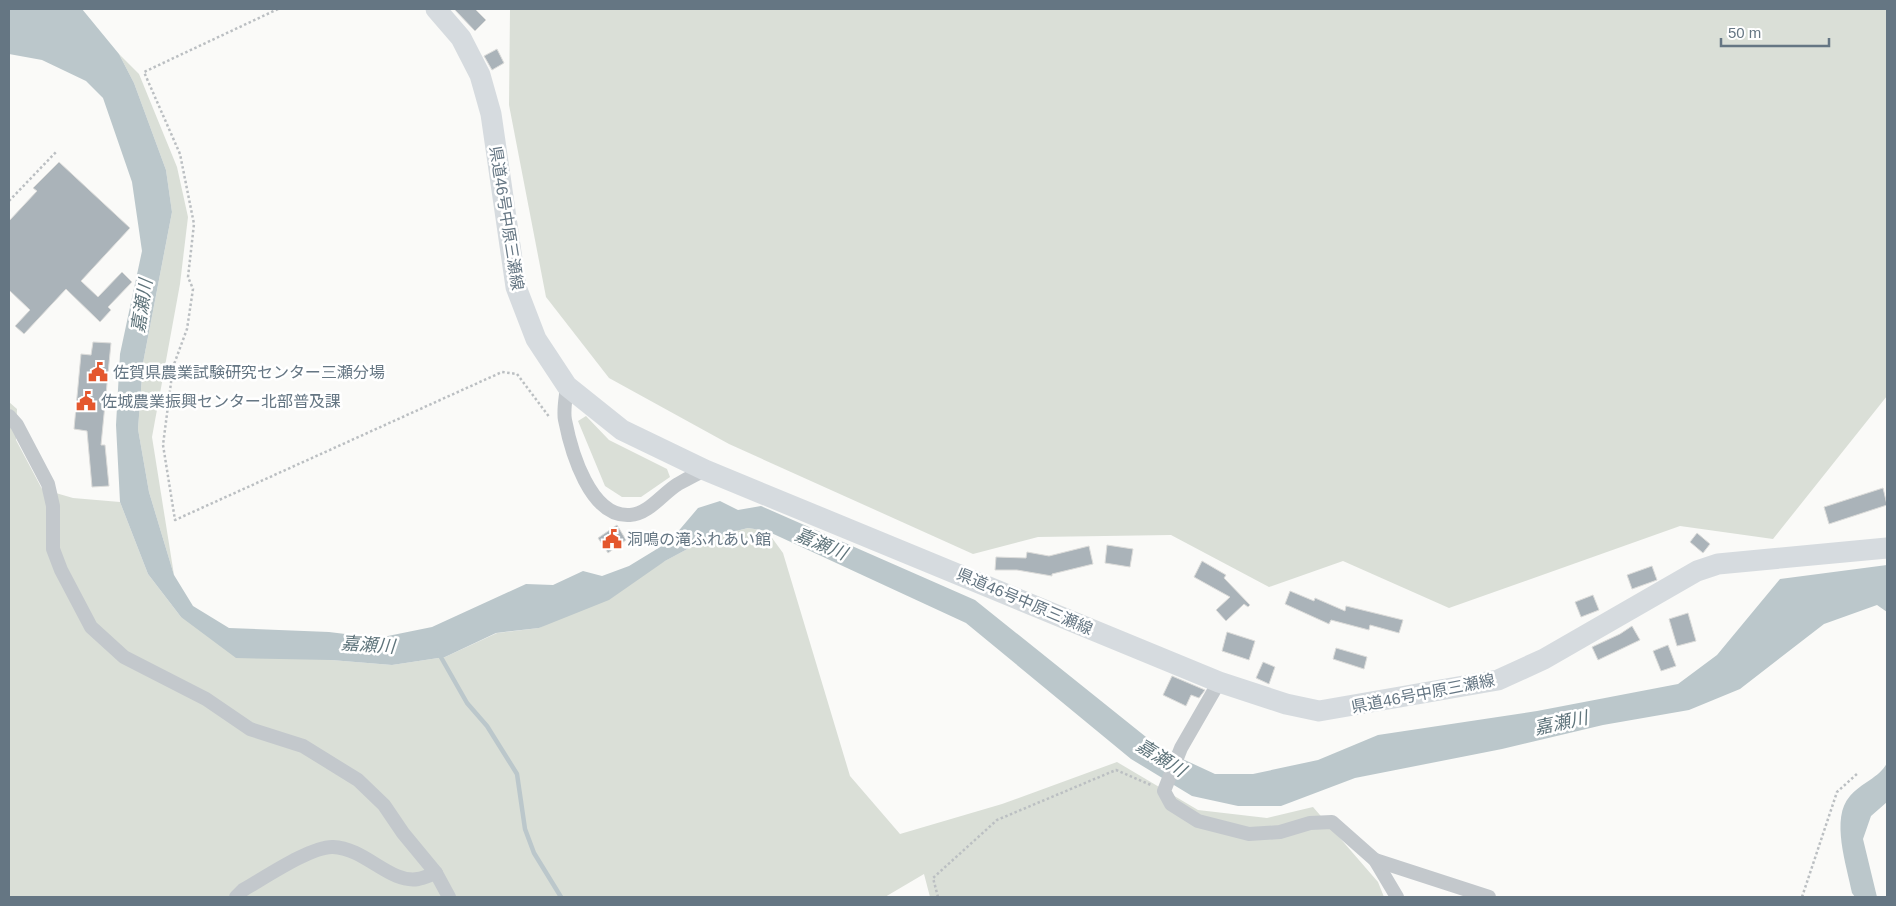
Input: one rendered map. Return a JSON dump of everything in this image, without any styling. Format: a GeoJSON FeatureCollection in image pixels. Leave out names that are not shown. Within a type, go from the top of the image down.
{"type":"FeatureCollection","features":[{"type":"Feature","properties":{"kind":"main road","name":"県道46号中原三瀬線"},"geometry":{"type":"LineString","coordinates":[[436,9],[461,38],[480,75],[491,114],[516,287],[536,339],[567,386],[622,430],[705,470],[1219,682],[1286,704],[1319,711],[1498,680],[1544,659],[1697,571],[1718,564],[1887,548]]}},
{"type":"Feature","properties":{"kind":"street"},"geometry":{"type":"LineString","coordinates":[[567,386],[565,419],[580,471],[591,493],[609,510],[630,515],[648,508],[677,484],[705,470]]}},
{"type":"Feature","properties":{"kind":"street"},"geometry":{"type":"LineString","coordinates":[[9,416],[18,425],[48,484],[53,506],[53,549],[61,570],[91,627],[124,656],[206,699],[250,729],[303,746],[358,780],[384,805],[403,833],[436,873],[450,897]]}},
{"type":"Feature","properties":{"kind":"street"},"geometry":{"type":"LineString","coordinates":[[1219,682],[1181,748],[1164,791],[1171,804],[1198,821],[1249,834],[1280,832],[1310,823],[1332,822],[1375,860],[1396,897]]}},
{"type":"Feature","properties":{"kind":"street"},"geometry":{"type":"LineString","coordinates":[[236,897],[243,890],[308,854],[331,847],[355,851],[396,876],[416,879],[436,873]]}},
{"type":"Feature","properties":{"kind":"street"},"geometry":{"type":"LineString","coordinates":[[1375,860],[1489,897]]}},
{"type":"Feature","properties":{"kind":"path"},"geometry":{"type":"LineString","coordinates":[[278,9],[144,72],[180,154],[194,224],[188,277],[193,289],[187,329],[174,366],[163,445],[175,520],[502,372],[517,374],[550,419]]}},
{"type":"Feature","properties":{"kind":"path"},"geometry":{"type":"LineString","coordinates":[[9,201],[56,152]]}},
{"type":"Feature","properties":{"kind":"path"},"geometry":{"type":"LineString","coordinates":[[938,897],[933,878],[997,820],[1116,770],[1164,791]]}},
{"type":"Feature","properties":{"kind":"path"},"geometry":{"type":"LineString","coordinates":[[1802,897],[1837,792],[1858,773]]}},
{"type":"Feature","properties":{"kind":"shaded area"},"geometry":{"type":"Polygon","coordinates":[[[510,9],[1887,9],[1887,396],[1773,539],[1680,526],[1449,608],[1343,561],[1269,587],[1171,535],[1038,537],[973,554],[729,444],[609,378],[546,297],[509,105],[510,9]]]}},
{"type":"Feature","properties":{"kind":"shaded area"},"geometry":{"type":"Polygon","coordinates":[[[119,54],[139,74],[177,167],[188,217],[180,284],[152,437],[174,575],[149,492],[138,429],[143,363],[172,212],[166,170],[134,83],[119,54]]]}},
{"type":"Feature","properties":{"kind":"shaded area"},"geometry":{"type":"Polygon","coordinates":[[[9,402],[17,409],[16,440],[42,489],[73,498],[120,502],[148,574],[181,617],[331,660],[392,665],[445,657],[497,633],[539,628],[708,538],[748,528],[767,531],[783,553],[850,776],[900,834],[1002,804],[1117,762],[1198,810],[1267,818],[1313,807],[1378,882],[1384,897],[930,897],[924,874],[885,897],[9,897],[9,402]]]}},
{"type":"Feature","properties":{"kind":"shaded area"},"geometry":{"type":"Polygon","coordinates":[[[586,416],[609,440],[667,469],[670,477],[641,497],[622,497],[605,486],[578,421],[586,416]]]}},
{"type":"Feature","properties":{"kind":"water","name":"嘉瀬川"},"geometry":{"type":"Polygon","coordinates":[[[9,9],[82,9],[119,54],[134,83],[166,170],[172,212],[143,363],[138,429],[149,492],[174,575],[193,606],[229,628],[329,632],[378,638],[432,627],[526,584],[553,585],[583,571],[602,576],[629,566],[670,541],[698,508],[720,501],[738,510],[761,506],[975,600],[1161,749],[1215,774],[1253,774],[1318,760],[1378,735],[1537,711],[1678,684],[1717,655],[1780,579],[1887,565],[1887,612],[1877,605],[1824,624],[1740,689],[1689,710],[1603,725],[1502,749],[1355,778],[1281,806],[1238,806],[1192,796],[1131,759],[966,623],[767,531],[748,528],[708,538],[665,561],[609,600],[539,628],[496,633],[445,657],[392,665],[331,660],[236,658],[181,617],[148,574],[120,502],[116,425],[120,354],[142,251],[132,182],[103,98],[86,81],[42,60],[9,54],[9,9]]]}},
{"type":"Feature","properties":{"kind":"water"},"geometry":{"type":"Polygon","coordinates":[[[1887,763],[1887,802],[1871,816],[1863,839],[1877,897],[1855,897],[1852,893],[1844,856],[1841,817],[1844,805],[1850,796],[1859,787],[1875,777],[1887,763]]]}},
{"type":"Feature","properties":{"kind":"building"},"geometry":{"type":"Polygon","coordinates":[[[454,9],[475,9],[486,20],[475,31],[454,9]]]}},
{"type":"Feature","properties":{"kind":"building"},"geometry":{"type":"Polygon","coordinates":[[[497,49],[504,63],[492,70],[484,56],[497,49]]]}},
{"type":"Feature","properties":{"kind":"building"},"geometry":{"type":"Polygon","coordinates":[[[59,162],[130,228],[81,281],[98,297],[122,272],[132,282],[108,307],[111,310],[100,322],[66,289],[24,334],[15,326],[30,310],[9,290],[9,221],[37,191],[33,188],[59,162]]]}},
{"type":"Feature","properties":{"kind":"building"},"geometry":{"type":"Polygon","coordinates":[[[93,342],[111,343],[101,445],[105,445],[109,486],[92,487],[87,431],[74,429],[81,354],[91,355],[93,342]]]}},
{"type":"Feature","properties":{"kind":"building"},"geometry":{"type":"Polygon","coordinates":[[[1883,488],[1887,505],[1829,524],[1824,507],[1883,488]]]}},
{"type":"Feature","properties":{"kind":"building","name":"洞鳴の滝ふれあい館"},"geometry":{"type":"Polygon","coordinates":[[[617,525],[626,540],[608,553],[598,538],[617,525]]]}},
{"type":"Feature","properties":{"kind":"building"},"geometry":{"type":"Polygon","coordinates":[[[1697,533],[1710,544],[1703,553],[1690,542],[1697,533]]]}},
{"type":"Feature","properties":{"kind":"building"},"geometry":{"type":"Polygon","coordinates":[[[1107,545],[1133,549],[1130,567],[1105,563],[1107,545]]]}},
{"type":"Feature","properties":{"kind":"building"},"geometry":{"type":"Polygon","coordinates":[[[1089,546],[1093,564],[1052,574],[1052,576],[1017,570],[995,570],[996,557],[1026,558],[1027,552],[1049,556],[1089,546]]]}},
{"type":"Feature","properties":{"kind":"building"},"geometry":{"type":"Polygon","coordinates":[[[1202,561],[1226,575],[1224,578],[1250,605],[1248,607],[1244,604],[1226,621],[1216,610],[1230,597],[1194,577],[1202,561]]]}},
{"type":"Feature","properties":{"kind":"building"},"geometry":{"type":"Polygon","coordinates":[[[1652,566],[1657,580],[1632,589],[1627,575],[1652,566]]]}},
{"type":"Feature","properties":{"kind":"building"},"geometry":{"type":"Polygon","coordinates":[[[1290,591],[1314,601],[1315,598],[1345,611],[1346,606],[1403,620],[1399,633],[1370,625],[1369,630],[1331,620],[1329,624],[1285,604],[1290,591]]]}},
{"type":"Feature","properties":{"kind":"building"},"geometry":{"type":"Polygon","coordinates":[[[1593,595],[1599,610],[1581,617],[1575,602],[1593,595]]]}},
{"type":"Feature","properties":{"kind":"building"},"geometry":{"type":"Polygon","coordinates":[[[1688,613],[1696,641],[1677,646],[1669,619],[1688,613]]]}},
{"type":"Feature","properties":{"kind":"building"},"geometry":{"type":"Polygon","coordinates":[[[1632,626],[1640,640],[1598,660],[1592,647],[1620,634],[1632,626]]]}},
{"type":"Feature","properties":{"kind":"building"},"geometry":{"type":"Polygon","coordinates":[[[1227,632],[1255,641],[1249,660],[1222,651],[1227,632]]]}},
{"type":"Feature","properties":{"kind":"building"},"geometry":{"type":"Polygon","coordinates":[[[1668,645],[1676,666],[1661,671],[1653,651],[1668,645]]]}},
{"type":"Feature","properties":{"kind":"building"},"geometry":{"type":"Polygon","coordinates":[[[1336,648],[1367,657],[1364,669],[1333,659],[1336,648]]]}},
{"type":"Feature","properties":{"kind":"building"},"geometry":{"type":"Polygon","coordinates":[[[1263,662],[1275,667],[1269,684],[1256,678],[1263,662]]]}},
{"type":"Feature","properties":{"kind":"building"},"geometry":{"type":"Polygon","coordinates":[[[1172,676],[1205,690],[1199,698],[1191,695],[1186,706],[1163,695],[1172,676]]]}},
{"type":"Feature","properties":{"kind":"waterway"},"geometry":{"type":"LineString","coordinates":[[438,652],[467,703],[487,726],[517,774],[525,829],[534,853],[561,897]]}},
{"type":"Feature","properties":{"kind":"place","name":"佐賀県農業試験研究センター三瀬分場"},"geometry":{"type":"Point","coordinates":[98,372]}},
{"type":"Feature","properties":{"kind":"place","name":"佐城農業振興センター北部普及課"},"geometry":{"type":"Point","coordinates":[86,401]}},
{"type":"Feature","properties":{"kind":"place","name":"洞鳴の滝ふれあい館"},"geometry":{"type":"Point","coordinates":[612,539]}}]}
